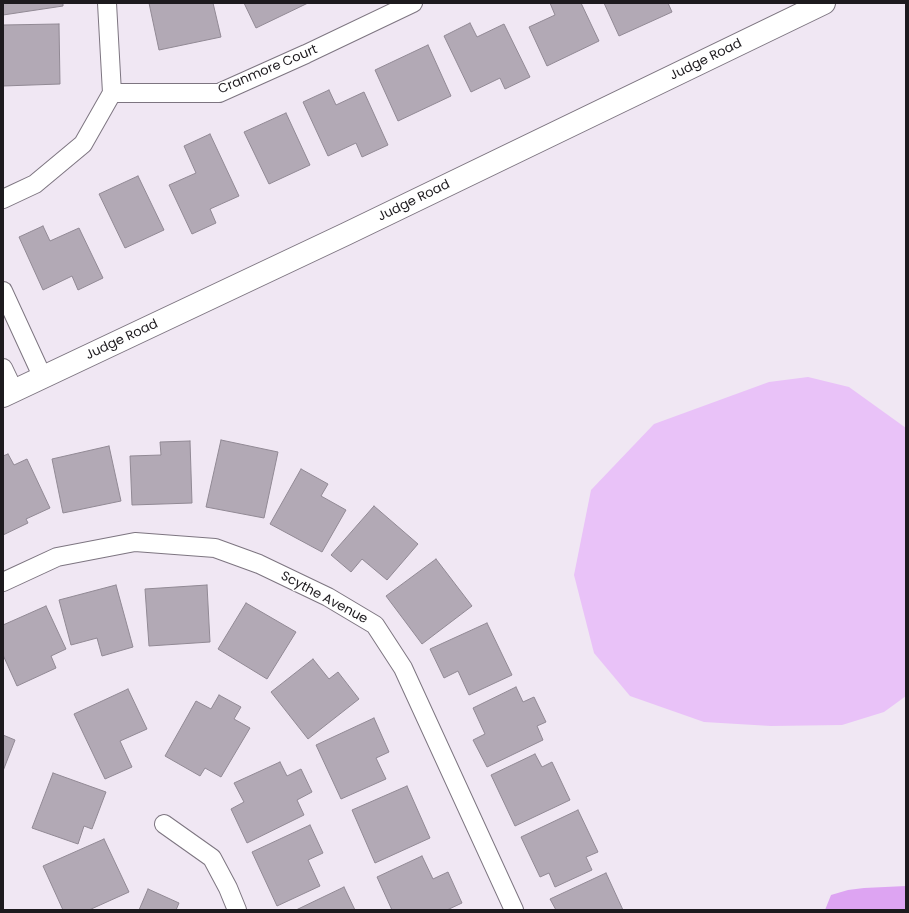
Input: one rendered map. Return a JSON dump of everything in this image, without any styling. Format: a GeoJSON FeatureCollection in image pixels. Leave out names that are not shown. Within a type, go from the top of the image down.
{"type":"FeatureCollection","features":[{"type":"Feature","properties":{"kind":"street"},"geometry":{"type":"LineString","coordinates":[[3,199],[35,184],[83,144],[112,93],[107,3]]}},
{"type":"Feature","properties":{"kind":"street","name":"Cranmore Court"},"geometry":{"type":"LineString","coordinates":[[112,93],[219,93],[306,54],[413,3]]}},
{"type":"Feature","properties":{"kind":"street","name":"Judge Road"},"geometry":{"type":"LineString","coordinates":[[9,394],[346,234],[824,3]]}},
{"type":"Feature","properties":{"kind":"street"},"geometry":{"type":"LineString","coordinates":[[3,291],[44,378]]}},
{"type":"Feature","properties":{"kind":"street"},"geometry":{"type":"LineString","coordinates":[[3,368],[9,394]]}},
{"type":"Feature","properties":{"kind":"street","name":"Scythe Avenue"},"geometry":{"type":"LineString","coordinates":[[3,582],[57,557],[135,542],[215,548],[259,564],[328,597],[375,625],[403,668],[514,910]]}},
{"type":"Feature","properties":{"kind":"street"},"geometry":{"type":"LineString","coordinates":[[164,824],[212,858],[228,888],[237,910]]}},
{"type":"Feature","properties":{"kind":"shaded area"},"geometry":{"type":"Polygon","coordinates":[[[808,377],[849,387],[906,428],[906,696],[884,712],[842,725],[771,726],[704,722],[630,696],[594,653],[574,575],[591,490],[654,424],[769,382],[808,377]]]}},
{"type":"Feature","properties":{"kind":"shaded area"},"geometry":{"type":"Polygon","coordinates":[[[906,886],[906,910],[825,910],[831,895],[848,890],[864,888],[906,886]]]}},
{"type":"Feature","properties":{"kind":"building"},"geometry":{"type":"Polygon","coordinates":[[[3,3],[63,3],[63,6],[3,15],[3,3]]]}},
{"type":"Feature","properties":{"kind":"building"},"geometry":{"type":"Polygon","coordinates":[[[149,3],[213,3],[221,37],[159,50],[149,3]]]}},
{"type":"Feature","properties":{"kind":"building"},"geometry":{"type":"Polygon","coordinates":[[[244,3],[308,3],[256,28],[244,3]]]}},
{"type":"Feature","properties":{"kind":"building"},"geometry":{"type":"Polygon","coordinates":[[[550,3],[581,3],[599,41],[547,66],[529,27],[555,15],[550,3]]]}},
{"type":"Feature","properties":{"kind":"building"},"geometry":{"type":"Polygon","coordinates":[[[604,3],[668,3],[672,12],[619,36],[604,3]]]}},
{"type":"Feature","properties":{"kind":"building"},"geometry":{"type":"Polygon","coordinates":[[[470,23],[477,37],[504,24],[530,77],[505,89],[500,78],[471,92],[444,36],[470,23]]]}},
{"type":"Feature","properties":{"kind":"building"},"geometry":{"type":"Polygon","coordinates":[[[59,24],[60,84],[3,86],[3,25],[59,24]]]}},
{"type":"Feature","properties":{"kind":"building"},"geometry":{"type":"Polygon","coordinates":[[[428,45],[451,96],[398,121],[375,70],[428,45]]]}},
{"type":"Feature","properties":{"kind":"building"},"geometry":{"type":"Polygon","coordinates":[[[329,90],[336,105],[364,92],[388,145],[362,157],[356,143],[328,156],[303,102],[329,90]]]}},
{"type":"Feature","properties":{"kind":"building"},"geometry":{"type":"Polygon","coordinates":[[[286,113],[310,165],[269,184],[244,132],[286,113]]]}},
{"type":"Feature","properties":{"kind":"building"},"geometry":{"type":"Polygon","coordinates":[[[210,134],[239,196],[210,209],[216,223],[192,234],[169,185],[196,173],[184,146],[210,134]]]}},
{"type":"Feature","properties":{"kind":"building"},"geometry":{"type":"Polygon","coordinates":[[[138,176],[164,230],[125,248],[99,194],[138,176]]]}},
{"type":"Feature","properties":{"kind":"building"},"geometry":{"type":"Polygon","coordinates":[[[43,226],[50,241],[79,228],[103,278],[78,290],[72,276],[43,290],[19,237],[43,226]]]}},
{"type":"Feature","properties":{"kind":"building"},"geometry":{"type":"Polygon","coordinates":[[[221,440],[278,452],[264,518],[206,507],[221,440]]]}},
{"type":"Feature","properties":{"kind":"building"},"geometry":{"type":"Polygon","coordinates":[[[190,441],[192,503],[132,505],[130,456],[161,455],[160,442],[190,441]]]}},
{"type":"Feature","properties":{"kind":"building"},"geometry":{"type":"Polygon","coordinates":[[[109,446],[121,501],[63,513],[52,459],[109,446]]]}},
{"type":"Feature","properties":{"kind":"building"},"geometry":{"type":"Polygon","coordinates":[[[8,454],[14,465],[27,459],[50,508],[26,519],[28,523],[3,535],[3,456],[8,454]]]}},
{"type":"Feature","properties":{"kind":"building"},"geometry":{"type":"Polygon","coordinates":[[[301,469],[328,484],[321,496],[346,510],[322,552],[270,524],[301,469]]]}},
{"type":"Feature","properties":{"kind":"building"},"geometry":{"type":"Polygon","coordinates":[[[374,506],[418,544],[387,580],[362,559],[351,572],[331,555],[374,506]]]}},
{"type":"Feature","properties":{"kind":"building"},"geometry":{"type":"Polygon","coordinates":[[[436,559],[472,606],[422,644],[386,596],[436,559]]]}},
{"type":"Feature","properties":{"kind":"building"},"geometry":{"type":"Polygon","coordinates":[[[116,585],[133,647],[102,656],[97,638],[71,645],[59,600],[116,585]]]}},
{"type":"Feature","properties":{"kind":"building"},"geometry":{"type":"Polygon","coordinates":[[[207,585],[210,642],[149,646],[145,589],[207,585]]]}},
{"type":"Feature","properties":{"kind":"building"},"geometry":{"type":"Polygon","coordinates":[[[246,603],[296,632],[267,679],[218,649],[246,603]]]}},
{"type":"Feature","properties":{"kind":"building"},"geometry":{"type":"Polygon","coordinates":[[[46,606],[66,649],[51,656],[56,668],[17,686],[3,655],[3,625],[46,606]]]}},
{"type":"Feature","properties":{"kind":"building"},"geometry":{"type":"Polygon","coordinates":[[[487,623],[512,675],[469,695],[458,671],[444,678],[430,649],[487,623]]]}},
{"type":"Feature","properties":{"kind":"building"},"geometry":{"type":"Polygon","coordinates":[[[313,659],[329,679],[338,672],[359,699],[308,739],[271,692],[313,659]]]}},
{"type":"Feature","properties":{"kind":"building"},"geometry":{"type":"Polygon","coordinates":[[[516,687],[523,702],[534,697],[546,722],[537,726],[543,740],[487,767],[473,740],[485,734],[473,708],[516,687]]]}},
{"type":"Feature","properties":{"kind":"building"},"geometry":{"type":"Polygon","coordinates":[[[128,689],[147,729],[120,741],[132,767],[105,779],[74,714],[128,689]]]}},
{"type":"Feature","properties":{"kind":"building"},"geometry":{"type":"Polygon","coordinates":[[[219,695],[241,707],[234,719],[250,728],[221,777],[205,768],[200,776],[165,756],[196,701],[211,709],[219,695]]]}},
{"type":"Feature","properties":{"kind":"building"},"geometry":{"type":"Polygon","coordinates":[[[374,718],[389,752],[376,758],[386,779],[341,799],[316,745],[374,718]]]}},
{"type":"Feature","properties":{"kind":"building"},"geometry":{"type":"Polygon","coordinates":[[[3,735],[15,740],[3,771],[3,735]]]}},
{"type":"Feature","properties":{"kind":"building"},"geometry":{"type":"Polygon","coordinates":[[[535,754],[542,767],[552,762],[570,800],[515,826],[491,775],[535,754]]]}},
{"type":"Feature","properties":{"kind":"building"},"geometry":{"type":"Polygon","coordinates":[[[280,762],[287,776],[301,769],[312,792],[297,800],[304,815],[247,843],[231,809],[244,802],[234,783],[280,762]]]}},
{"type":"Feature","properties":{"kind":"building"},"geometry":{"type":"Polygon","coordinates":[[[53,773],[106,792],[92,829],[84,826],[78,844],[32,828],[53,773]]]}},
{"type":"Feature","properties":{"kind":"building"},"geometry":{"type":"Polygon","coordinates":[[[407,786],[430,838],[375,863],[352,810],[407,786]]]}},
{"type":"Feature","properties":{"kind":"building"},"geometry":{"type":"Polygon","coordinates":[[[578,810],[598,852],[586,857],[592,870],[555,887],[549,873],[540,877],[521,837],[578,810]]]}},
{"type":"Feature","properties":{"kind":"building"},"geometry":{"type":"Polygon","coordinates":[[[310,825],[323,853],[308,860],[320,886],[277,906],[252,852],[310,825]]]}},
{"type":"Feature","properties":{"kind":"building"},"geometry":{"type":"Polygon","coordinates":[[[104,839],[129,892],[89,910],[63,910],[43,866],[104,839]]]}},
{"type":"Feature","properties":{"kind":"building"},"geometry":{"type":"Polygon","coordinates":[[[422,856],[433,879],[448,872],[462,903],[447,910],[392,910],[377,877],[422,856]]]}},
{"type":"Feature","properties":{"kind":"building"},"geometry":{"type":"Polygon","coordinates":[[[606,873],[623,910],[556,910],[550,899],[606,873]]]}},
{"type":"Feature","properties":{"kind":"building"},"geometry":{"type":"Polygon","coordinates":[[[344,887],[355,910],[296,910],[344,887]]]}},
{"type":"Feature","properties":{"kind":"building"},"geometry":{"type":"Polygon","coordinates":[[[148,889],[179,903],[176,910],[139,910],[148,889]]]}}]}
